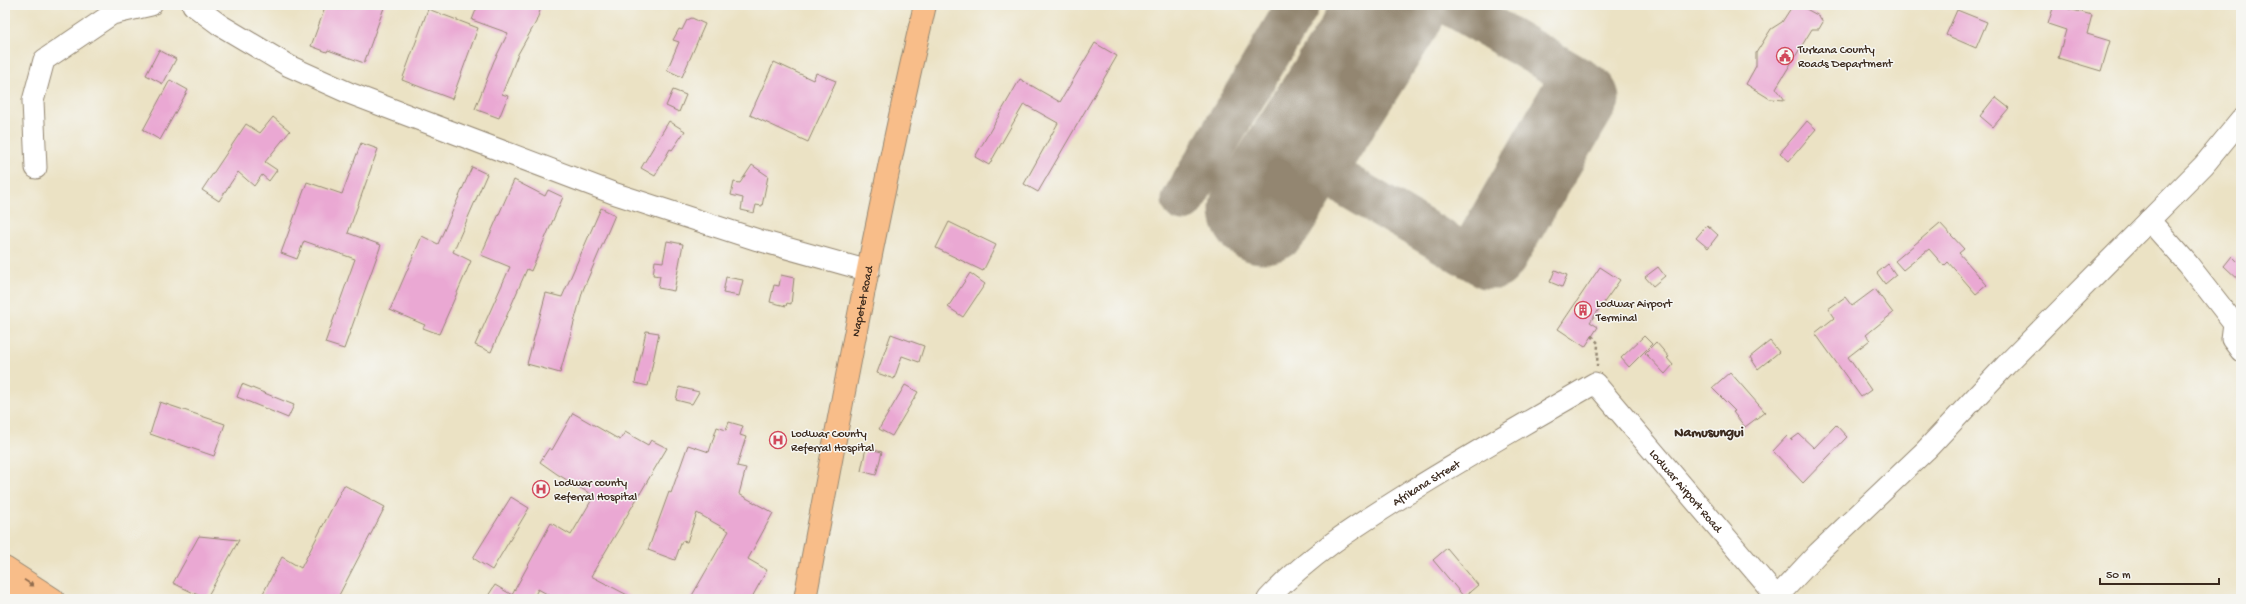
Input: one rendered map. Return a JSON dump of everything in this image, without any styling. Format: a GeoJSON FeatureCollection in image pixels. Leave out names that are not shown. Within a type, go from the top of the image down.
{"type":"FeatureCollection","features":[{"type":"Feature","properties":{"kind":"main road","name":"Napetet Road"},"geometry":{"type":"LineString","coordinates":[[805,599],[834,441],[925,5]]}},
{"type":"Feature","properties":{"kind":"main road"},"geometry":{"type":"LineString","coordinates":[[5,568],[53,599]]}},
{"type":"Feature","properties":{"kind":"main road"},"geometry":{"type":"LineString","coordinates":[[5,590],[18,599]]}},
{"type":"Feature","properties":{"kind":"street"},"geometry":{"type":"LineString","coordinates":[[36,168],[33,101],[44,60],[112,14],[151,5]]}},
{"type":"Feature","properties":{"kind":"street"},"geometry":{"type":"LineString","coordinates":[[193,5],[220,25],[289,66],[330,85],[614,193],[758,240],[869,271]]}},
{"type":"Feature","properties":{"kind":"street"},"geometry":{"type":"LineString","coordinates":[[1776,598],[1818,553],[1926,450],[2204,165],[2241,120]]}},
{"type":"Feature","properties":{"kind":"street"},"geometry":{"type":"LineString","coordinates":[[2150,220],[2238,321],[2232,339],[2241,351]]}},
{"type":"Feature","properties":{"kind":"street","name":"Lodwar Airport Road"},"geometry":{"type":"LineString","coordinates":[[1595,382],[1776,598]]}},
{"type":"Feature","properties":{"kind":"street","name":"Afrikana Street"},"geometry":{"type":"LineString","coordinates":[[1268,599],[1288,578],[1350,529],[1595,382]]}},
{"type":"Feature","properties":{"kind":"path"},"geometry":{"type":"LineString","coordinates":[[1592,336],[1598,343],[1595,382]]}},
{"type":"Feature","properties":{"kind":"building"},"geometry":{"type":"Polygon","coordinates":[[[326,5],[385,5],[364,63],[328,50],[327,52],[311,46],[326,5]]]}},
{"type":"Feature","properties":{"kind":"building"},"geometry":{"type":"Polygon","coordinates":[[[478,5],[542,5],[536,22],[518,54],[502,94],[508,96],[499,118],[475,109],[494,61],[508,33],[472,20],[478,5]]]}},
{"type":"Feature","properties":{"kind":"building"},"geometry":{"type":"Polygon","coordinates":[[[1793,5],[1799,5],[1819,16],[1823,22],[1819,29],[1812,29],[1776,88],[1785,100],[1770,99],[1746,84],[1756,66],[1756,53],[1771,29],[1782,22],[1793,5]]]}},
{"type":"Feature","properties":{"kind":"building"},"geometry":{"type":"Polygon","coordinates":[[[2054,5],[2092,15],[2087,34],[2110,41],[2101,71],[2058,58],[2066,30],[2048,24],[2054,5]]]}},
{"type":"Feature","properties":{"kind":"building"},"geometry":{"type":"Polygon","coordinates":[[[428,9],[478,28],[452,99],[402,80],[428,9]]]}},
{"type":"Feature","properties":{"kind":"building"},"geometry":{"type":"Polygon","coordinates":[[[1957,10],[1987,22],[1976,48],[1946,35],[1957,10]]]}},
{"type":"Feature","properties":{"kind":"building"},"geometry":{"type":"Polygon","coordinates":[[[692,18],[705,24],[682,77],[667,70],[679,42],[673,40],[679,29],[682,30],[687,20],[692,18]]]}},
{"type":"Feature","properties":{"kind":"building"},"geometry":{"type":"Polygon","coordinates":[[[1095,43],[1117,56],[1038,192],[1024,184],[1058,123],[1024,104],[989,165],[975,157],[1020,79],[1060,102],[1095,43]]]}},
{"type":"Feature","properties":{"kind":"building"},"geometry":{"type":"Polygon","coordinates":[[[159,50],[176,59],[163,84],[146,75],[159,50]]]}},
{"type":"Feature","properties":{"kind":"building"},"geometry":{"type":"Polygon","coordinates":[[[774,62],[813,80],[816,73],[836,81],[808,142],[750,115],[774,62]]]}},
{"type":"Feature","properties":{"kind":"building"},"geometry":{"type":"Polygon","coordinates":[[[170,80],[188,90],[160,140],[143,130],[170,80]]]}},
{"type":"Feature","properties":{"kind":"building"},"geometry":{"type":"Polygon","coordinates":[[[673,90],[686,95],[679,112],[666,106],[673,90]]]}},
{"type":"Feature","properties":{"kind":"building"},"geometry":{"type":"Polygon","coordinates":[[[1995,97],[2009,108],[1993,127],[1980,116],[1995,97]]]}},
{"type":"Feature","properties":{"kind":"building"},"geometry":{"type":"Polygon","coordinates":[[[273,117],[290,131],[265,162],[277,170],[269,181],[262,175],[254,186],[238,172],[219,201],[202,190],[246,124],[260,133],[273,117]]]}},
{"type":"Feature","properties":{"kind":"building"},"geometry":{"type":"Polygon","coordinates":[[[669,121],[685,131],[672,150],[670,149],[655,176],[641,168],[669,121]]]}},
{"type":"Feature","properties":{"kind":"building"},"geometry":{"type":"Polygon","coordinates":[[[1807,121],[1816,129],[1789,161],[1780,153],[1807,121]]]}},
{"type":"Feature","properties":{"kind":"building"},"geometry":{"type":"Polygon","coordinates":[[[361,143],[378,149],[348,233],[381,245],[344,349],[325,343],[355,259],[304,241],[297,259],[281,253],[307,182],[342,194],[361,143]]]}},
{"type":"Feature","properties":{"kind":"building"},"geometry":{"type":"Polygon","coordinates":[[[752,165],[768,176],[762,206],[756,205],[754,213],[741,210],[743,198],[731,195],[734,182],[740,183],[752,165]]]}},
{"type":"Feature","properties":{"kind":"building"},"geometry":{"type":"Polygon","coordinates":[[[472,167],[487,174],[453,252],[471,261],[439,334],[423,328],[425,325],[390,310],[422,236],[438,244],[472,167]]]}},
{"type":"Feature","properties":{"kind":"building"},"geometry":{"type":"Polygon","coordinates":[[[514,180],[545,196],[548,190],[563,197],[531,271],[527,269],[491,352],[475,345],[510,267],[481,255],[514,180]]]}},
{"type":"Feature","properties":{"kind":"building"},"geometry":{"type":"Polygon","coordinates":[[[601,208],[615,215],[583,290],[560,373],[527,364],[546,293],[562,297],[601,208]]]}},
{"type":"Feature","properties":{"kind":"building"},"geometry":{"type":"Polygon","coordinates":[[[949,222],[996,245],[983,271],[936,248],[949,222]]]}},
{"type":"Feature","properties":{"kind":"building"},"geometry":{"type":"Polygon","coordinates":[[[1940,223],[1964,249],[1959,253],[1987,285],[1976,294],[1948,262],[1944,266],[1929,249],[1903,270],[1895,261],[1940,223]]]}},
{"type":"Feature","properties":{"kind":"building"},"geometry":{"type":"Polygon","coordinates":[[[1707,225],[1718,235],[1708,248],[1696,238],[1707,225]]]}},
{"type":"Feature","properties":{"kind":"building"},"geometry":{"type":"Polygon","coordinates":[[[667,241],[683,244],[674,291],[658,288],[660,276],[653,275],[655,261],[663,262],[667,241]]]}},
{"type":"Feature","properties":{"kind":"building"},"geometry":{"type":"Polygon","coordinates":[[[2232,256],[2241,265],[2241,282],[2224,266],[2232,256]]]}},
{"type":"Feature","properties":{"kind":"building"},"geometry":{"type":"Polygon","coordinates":[[[1888,264],[1896,275],[1885,284],[1877,273],[1888,264]]]}},
{"type":"Feature","properties":{"kind":"building","name":"Lodwar Airport Terminal"},"geometry":{"type":"Polygon","coordinates":[[[1600,267],[1620,280],[1590,322],[1598,327],[1585,347],[1558,329],[1600,267]]]}},
{"type":"Feature","properties":{"kind":"building"},"geometry":{"type":"Polygon","coordinates":[[[1658,267],[1665,276],[1653,286],[1645,277],[1658,267]]]}},
{"type":"Feature","properties":{"kind":"building"},"geometry":{"type":"Polygon","coordinates":[[[1555,270],[1567,275],[1562,287],[1550,282],[1555,270]]]}},
{"type":"Feature","properties":{"kind":"building"},"geometry":{"type":"Polygon","coordinates":[[[970,273],[985,284],[963,317],[948,307],[970,273]]]}},
{"type":"Feature","properties":{"kind":"building"},"geometry":{"type":"Polygon","coordinates":[[[781,275],[794,278],[791,304],[787,303],[786,306],[770,302],[774,285],[779,286],[781,275]]]}},
{"type":"Feature","properties":{"kind":"building"},"geometry":{"type":"Polygon","coordinates":[[[726,277],[743,280],[739,296],[723,293],[726,277]]]}},
{"type":"Feature","properties":{"kind":"building"},"geometry":{"type":"Polygon","coordinates":[[[1875,289],[1893,313],[1866,335],[1870,340],[1848,357],[1871,390],[1861,397],[1815,333],[1834,318],[1828,309],[1845,297],[1852,306],[1875,289]]]}},
{"type":"Feature","properties":{"kind":"building"},"geometry":{"type":"Polygon","coordinates":[[[646,331],[659,333],[648,386],[635,383],[646,331]]]}},
{"type":"Feature","properties":{"kind":"building"},"geometry":{"type":"Polygon","coordinates":[[[891,334],[924,346],[919,362],[902,356],[894,379],[877,373],[891,334]]]}},
{"type":"Feature","properties":{"kind":"building"},"geometry":{"type":"Polygon","coordinates":[[[1644,336],[1652,344],[1629,367],[1621,358],[1644,336]]]}},
{"type":"Feature","properties":{"kind":"building"},"geometry":{"type":"Polygon","coordinates":[[[1770,341],[1779,352],[1758,369],[1750,357],[1770,341]]]}},
{"type":"Feature","properties":{"kind":"building"},"geometry":{"type":"Polygon","coordinates":[[[1656,342],[1669,357],[1667,358],[1673,365],[1665,374],[1645,353],[1656,342]]]}},
{"type":"Feature","properties":{"kind":"building"},"geometry":{"type":"Polygon","coordinates":[[[1730,372],[1765,412],[1745,427],[1733,412],[1735,411],[1712,388],[1730,372]]]}},
{"type":"Feature","properties":{"kind":"building"},"geometry":{"type":"Polygon","coordinates":[[[242,384],[294,405],[288,418],[237,397],[242,384]]]}},
{"type":"Feature","properties":{"kind":"building"},"geometry":{"type":"Polygon","coordinates":[[[905,385],[918,392],[892,436],[879,429],[905,385]]]}},
{"type":"Feature","properties":{"kind":"building"},"geometry":{"type":"Polygon","coordinates":[[[679,387],[699,392],[692,404],[676,400],[679,387]]]}},
{"type":"Feature","properties":{"kind":"building"},"geometry":{"type":"Polygon","coordinates":[[[160,402],[225,424],[214,456],[150,434],[160,402]]]}},
{"type":"Feature","properties":{"kind":"building"},"geometry":{"type":"Polygon","coordinates":[[[573,413],[620,440],[625,432],[648,445],[651,440],[667,448],[591,576],[635,599],[556,599],[538,589],[533,599],[486,599],[495,585],[512,595],[551,523],[571,535],[594,496],[540,462],[549,448],[552,450],[573,413]]]}},
{"type":"Feature","properties":{"kind":"building"},"geometry":{"type":"Polygon","coordinates":[[[729,422],[743,426],[740,435],[746,437],[737,466],[746,468],[739,494],[773,513],[748,559],[767,570],[751,599],[690,599],[729,531],[697,513],[687,542],[682,541],[675,560],[648,550],[669,492],[671,493],[688,445],[709,452],[717,427],[726,430],[729,422]]]}},
{"type":"Feature","properties":{"kind":"building"},"geometry":{"type":"Polygon","coordinates":[[[1836,425],[1847,437],[1803,483],[1773,451],[1787,436],[1791,440],[1799,434],[1814,448],[1836,425]]]}},
{"type":"Feature","properties":{"kind":"building"},"geometry":{"type":"Polygon","coordinates":[[[866,448],[882,452],[876,475],[861,471],[866,448]]]}},
{"type":"Feature","properties":{"kind":"building"},"geometry":{"type":"Polygon","coordinates":[[[344,485],[385,507],[337,599],[260,599],[282,557],[301,568],[344,485]]]}},
{"type":"Feature","properties":{"kind":"building"},"geometry":{"type":"Polygon","coordinates":[[[511,497],[529,508],[492,570],[473,558],[511,497]]]}},
{"type":"Feature","properties":{"kind":"building"},"geometry":{"type":"Polygon","coordinates":[[[199,536],[239,540],[206,599],[173,583],[199,536]]]}},
{"type":"Feature","properties":{"kind":"building"},"geometry":{"type":"Polygon","coordinates":[[[1447,548],[1478,585],[1464,597],[1433,560],[1447,548]]]}},
{"type":"Feature","properties":{"kind":"taxiway"},"geometry":{"type":"LineString","coordinates":[[1183,200],[1298,5]]}},
{"type":"Feature","properties":{"kind":"taxiway"},"geometry":{"type":"LineString","coordinates":[[1297,156],[1486,267],[1498,267],[1502,263],[1598,100],[1598,97],[1595,91],[1588,84],[1452,5]]}},
{"type":"Feature","properties":{"kind":"taxiway"},"geometry":{"type":"LineString","coordinates":[[1462,254],[1475,246],[1566,86],[1566,71]]}},
{"type":"Feature","properties":{"kind":"runway"},"geometry":{"type":"LineString","coordinates":[[1263,210],[1393,5]]}},
{"type":"Feature","properties":{"kind":"place","name":"Turkana County Roads Department"},"geometry":{"type":"Point","coordinates":[1785,56]}},
{"type":"Feature","properties":{"kind":"place","name":"Lodwar Airport Terminal"},"geometry":{"type":"Point","coordinates":[1583,310]}},
{"type":"Feature","properties":{"kind":"place","name":"Lodwar County Referral Hospital"},"geometry":{"type":"Point","coordinates":[778,440]}},
{"type":"Feature","properties":{"kind":"place","name":"Lodwar county Referral Hospital"},"geometry":{"type":"Point","coordinates":[541,489]}},
{"type":"Feature","properties":{"kind":"district","name":"Namusungui"},"geometry":{"type":"Point","coordinates":[1709,431]}}]}
